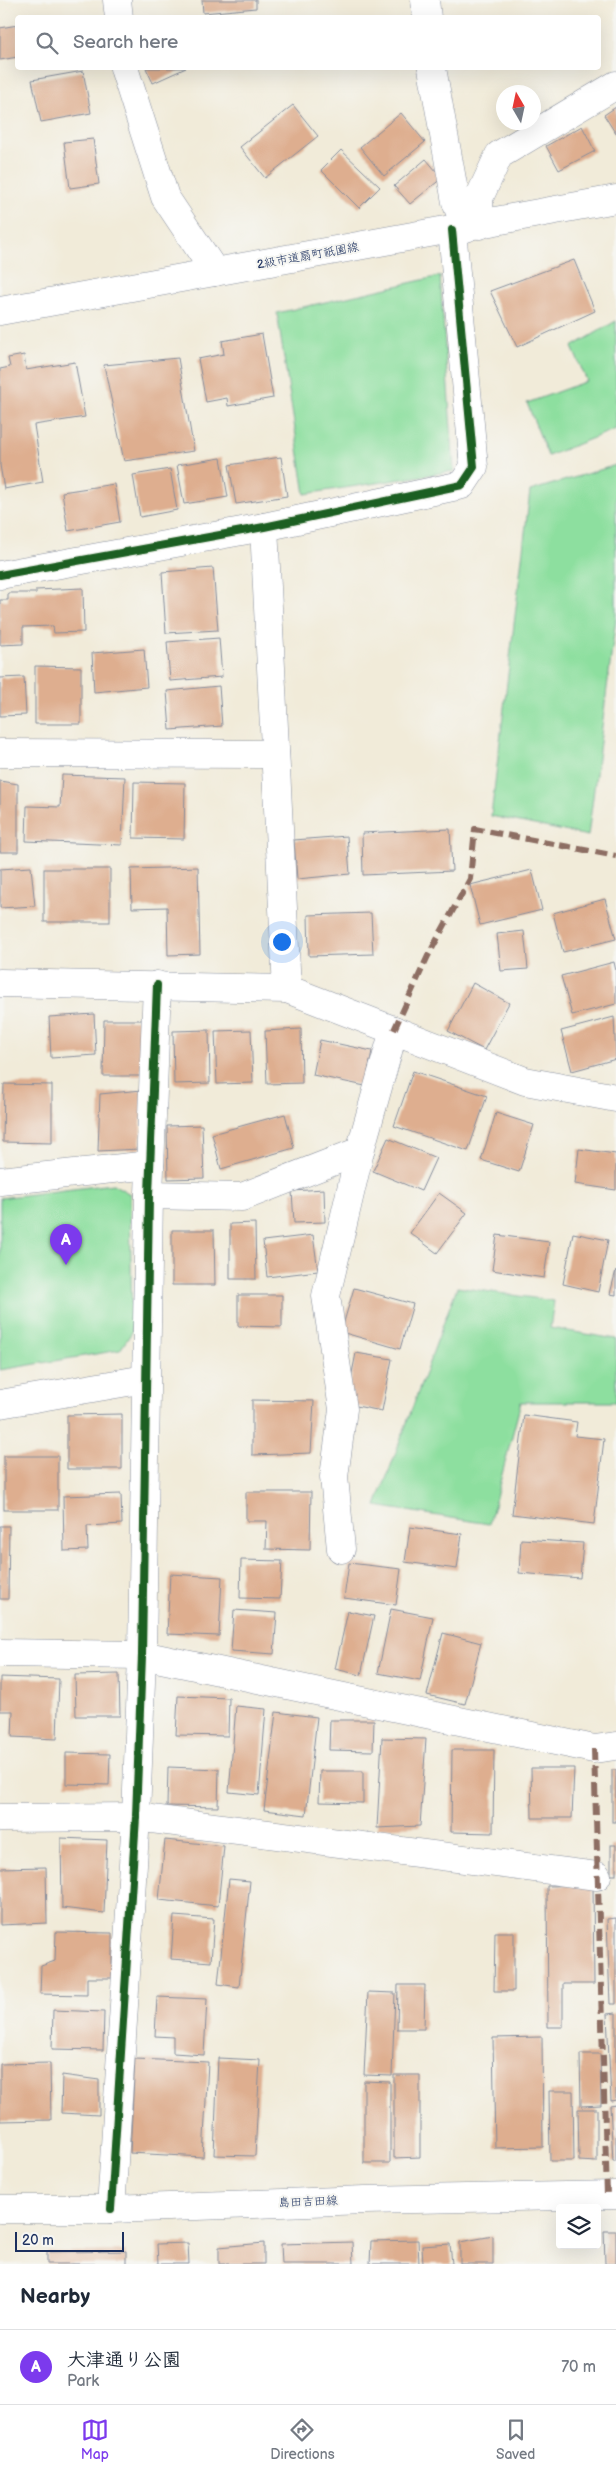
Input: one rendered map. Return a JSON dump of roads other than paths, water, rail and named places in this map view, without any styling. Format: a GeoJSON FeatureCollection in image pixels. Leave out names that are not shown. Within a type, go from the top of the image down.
{"type":"FeatureCollection","features":[{"type":"Feature","properties":{"kind":"street"},"geometry":{"type":"LineString","coordinates":[[117,0],[119,15]]}},
{"type":"Feature","properties":{"kind":"street"},"geometry":{"type":"LineString","coordinates":[[425,0],[427,15]]}},
{"type":"Feature","properties":{"kind":"street"},"geometry":{"type":"LineString","coordinates":[[125,70],[165,197],[215,272]]}},
{"type":"Feature","properties":{"kind":"street"},"geometry":{"type":"LineString","coordinates":[[0,575],[264,527],[462,485],[474,468],[466,227],[456,202],[432,70]]}},
{"type":"Feature","properties":{"kind":"street"},"geometry":{"type":"LineString","coordinates":[[466,227],[499,156],[616,85]]}},
{"type":"Feature","properties":{"kind":"street","name":"2級市道扇町祇園線"},"geometry":{"type":"LineString","coordinates":[[0,311],[616,199]]}},
{"type":"Feature","properties":{"kind":"street"},"geometry":{"type":"LineString","coordinates":[[264,527],[287,989]]}},
{"type":"Feature","properties":{"kind":"street"},"geometry":{"type":"LineString","coordinates":[[0,753],[275,754]]}},
{"type":"Feature","properties":{"kind":"street"},"geometry":{"type":"LineString","coordinates":[[0,983],[287,989],[525,1081],[616,1098]]}},
{"type":"Feature","properties":{"kind":"street"},"geometry":{"type":"LineString","coordinates":[[111,2209],[136,1817],[142,1655],[149,1195],[157,985]]}},
{"type":"Feature","properties":{"kind":"street"},"geometry":{"type":"LineString","coordinates":[[341,1549],[334,1476],[343,1410],[326,1296],[360,1151],[394,1030]]}},
{"type":"Feature","properties":{"kind":"street"},"geometry":{"type":"LineString","coordinates":[[149,1195],[242,1196],[360,1151]]}},
{"type":"Feature","properties":{"kind":"street"},"geometry":{"type":"LineString","coordinates":[[0,1181],[150,1165]]}},
{"type":"Feature","properties":{"kind":"street"},"geometry":{"type":"LineString","coordinates":[[0,1404],[145,1379]]}},
{"type":"Feature","properties":{"kind":"street"},"geometry":{"type":"LineString","coordinates":[[0,1653],[142,1655],[594,1749],[616,1746]]}},
{"type":"Feature","properties":{"kind":"street"},"geometry":{"type":"LineString","coordinates":[[0,1818],[136,1817],[597,1876]]}},
{"type":"Feature","properties":{"kind":"street","name":"島田吉田線"},"geometry":{"type":"LineString","coordinates":[[0,2209],[111,2209],[365,2200],[616,2196]]}},
{"type":"Feature","properties":{"kind":"place","name":"大津通り公園"},"geometry":{"type":"Point","coordinates":[66,1265]}}]}
